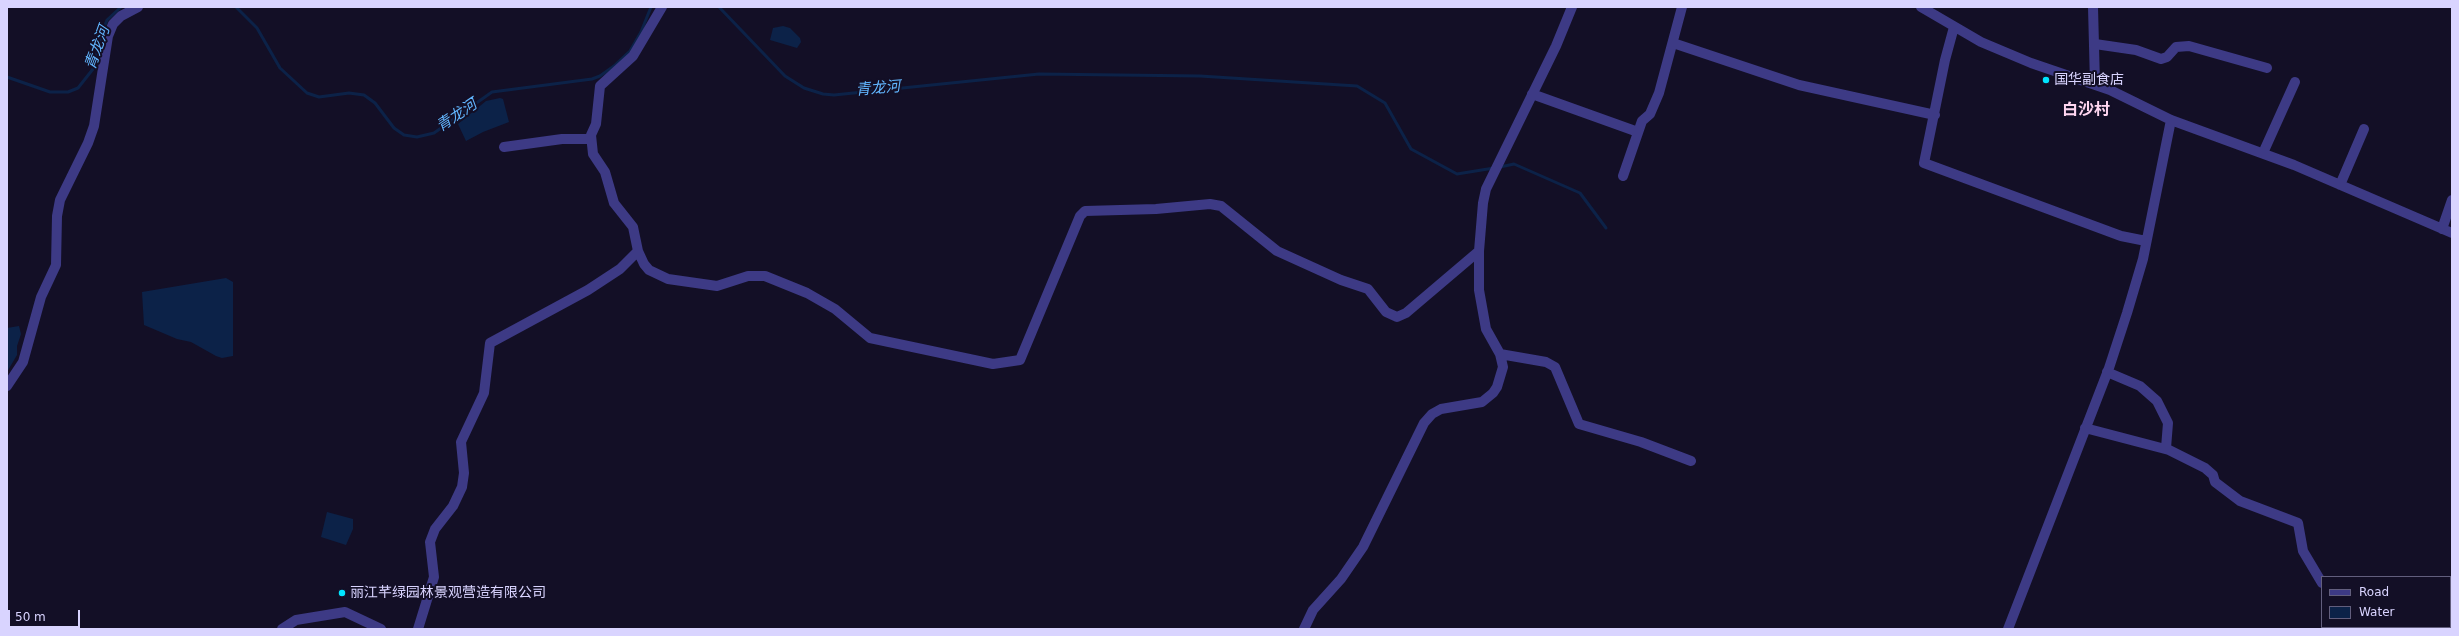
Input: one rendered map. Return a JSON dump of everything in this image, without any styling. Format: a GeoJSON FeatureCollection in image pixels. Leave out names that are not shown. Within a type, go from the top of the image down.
{"type":"FeatureCollection","features":[{"type":"Feature","properties":{"kind":"street"},"geometry":{"type":"LineString","coordinates":[[7,386],[24,362],[41,297],[56,265],[57,216],[60,200],[88,143],[94,126],[108,36],[113,24],[121,16],[138,7]]}},
{"type":"Feature","properties":{"kind":"street"},"geometry":{"type":"LineString","coordinates":[[662,7],[633,56],[600,86],[596,124],[591,139],[591,151],[605,172],[614,203],[634,230],[638,251],[649,270],[668,279],[717,286],[752,275],[765,276],[807,293],[835,309],[870,338],[992,364],[1020,360],[1080,216],[1085,211],[1217,204],[1277,250],[1341,280],[1368,289],[1386,312],[1397,317],[1406,313],[1479,251]]}},
{"type":"Feature","properties":{"kind":"street"},"geometry":{"type":"LineString","coordinates":[[1304,629],[1313,610],[1341,579],[1373,531],[1424,423],[1432,414],[1441,409],[1482,402],[1493,393],[1501,377],[1503,367],[1500,354],[1486,329],[1479,290],[1479,251],[1486,189],[1572,7]]}},
{"type":"Feature","properties":{"kind":"street"},"geometry":{"type":"LineString","coordinates":[[1623,176],[1642,121],[1650,114],[1655,105],[1682,7]]}},
{"type":"Feature","properties":{"kind":"street"},"geometry":{"type":"LineString","coordinates":[[1921,7],[1981,42],[2031,63],[2095,84],[2171,120],[2263,153],[2452,233]]}},
{"type":"Feature","properties":{"kind":"street"},"geometry":{"type":"LineString","coordinates":[[2093,7],[2095,84]]}},
{"type":"Feature","properties":{"kind":"street"},"geometry":{"type":"LineString","coordinates":[[1954,27],[1938,92],[1935,115],[1924,163],[2121,236],[2146,240]]}},
{"type":"Feature","properties":{"kind":"street"},"geometry":{"type":"LineString","coordinates":[[1673,43],[1799,85],[1935,115]]}},
{"type":"Feature","properties":{"kind":"street"},"geometry":{"type":"LineString","coordinates":[[2095,44],[2136,50],[2161,59],[2167,57],[2176,47],[2189,46],[2267,68]]}},
{"type":"Feature","properties":{"kind":"street"},"geometry":{"type":"LineString","coordinates":[[2263,153],[2295,82]]}},
{"type":"Feature","properties":{"kind":"street"},"geometry":{"type":"LineString","coordinates":[[1532,94],[1638,132]]}},
{"type":"Feature","properties":{"kind":"street"},"geometry":{"type":"LineString","coordinates":[[2008,629],[2108,370],[2136,286],[2171,120]]}},
{"type":"Feature","properties":{"kind":"street"},"geometry":{"type":"LineString","coordinates":[[2340,185],[2364,129]]}},
{"type":"Feature","properties":{"kind":"street"},"geometry":{"type":"LineString","coordinates":[[504,147],[562,138],[591,139]]}},
{"type":"Feature","properties":{"kind":"street"},"geometry":{"type":"LineString","coordinates":[[2442,229],[2452,200]]}},
{"type":"Feature","properties":{"kind":"street"},"geometry":{"type":"LineString","coordinates":[[418,629],[434,577],[430,542],[435,529],[453,506],[462,487],[464,473],[461,442],[484,393],[490,343],[588,290],[620,269],[638,251]]}},
{"type":"Feature","properties":{"kind":"street"},"geometry":{"type":"LineString","coordinates":[[1500,354],[1546,362],[1555,367],[1579,424],[1641,442],[1691,461]]}},
{"type":"Feature","properties":{"kind":"street"},"geometry":{"type":"LineString","coordinates":[[2108,370],[2140,386],[2157,401],[2168,424],[2166,448]]}},
{"type":"Feature","properties":{"kind":"street"},"geometry":{"type":"LineString","coordinates":[[2085,428],[2166,448],[2205,468],[2213,475],[2215,482],[2240,502],[2298,523],[2305,555],[2321,581]]}},
{"type":"Feature","properties":{"kind":"street"},"geometry":{"type":"LineString","coordinates":[[282,629],[296,620],[345,612],[382,629]]}},
{"type":"Feature","properties":{"kind":"water"},"geometry":{"type":"Polygon","coordinates":[[[783,26],[790,28],[800,38],[801,42],[797,48],[770,40],[773,28],[783,26]]]}},
{"type":"Feature","properties":{"kind":"water"},"geometry":{"type":"Polygon","coordinates":[[[500,98],[503,99],[509,122],[483,132],[466,141],[458,124],[486,101],[500,98]]]}},
{"type":"Feature","properties":{"kind":"water"},"geometry":{"type":"Polygon","coordinates":[[[226,278],[233,282],[233,356],[222,358],[216,356],[191,342],[177,339],[144,325],[142,292],[226,278]]]}},
{"type":"Feature","properties":{"kind":"water"},"geometry":{"type":"Polygon","coordinates":[[[19,326],[21,334],[17,346],[17,355],[7,372],[7,328],[19,326]]]}},
{"type":"Feature","properties":{"kind":"water"},"geometry":{"type":"Polygon","coordinates":[[[327,512],[353,519],[353,529],[346,545],[321,537],[327,512]]]}},
{"type":"Feature","properties":{"kind":"waterway","name":"青龙河"},"geometry":{"type":"LineString","coordinates":[[7,77],[50,92],[68,92],[78,88],[93,69],[107,20],[121,7]]}},
{"type":"Feature","properties":{"kind":"waterway","name":"青龙河"},"geometry":{"type":"LineString","coordinates":[[236,7],[257,28],[280,68],[307,93],[319,97],[349,93],[364,95],[375,103],[394,128],[404,135],[417,137],[434,133],[492,92],[592,79],[600,76],[614,66],[630,51],[641,32],[651,7]]}},
{"type":"Feature","properties":{"kind":"waterway"},"geometry":{"type":"LineString","coordinates":[[719,7],[785,76],[804,88],[823,94],[834,95],[1039,74],[1200,76],[1357,86],[1385,103],[1411,149],[1457,174],[1494,168]]}},
{"type":"Feature","properties":{"kind":"waterway"},"geometry":{"type":"LineString","coordinates":[[1500,167],[1514,164],[1580,193],[1606,228]]}},
{"type":"Feature","properties":{"kind":"place","name":"国华副食店"},"geometry":{"type":"Point","coordinates":[2046,80]}},
{"type":"Feature","properties":{"kind":"place","name":"丽江芊绿园林景观营造有限公司"},"geometry":{"type":"Point","coordinates":[342,593]}},
{"type":"Feature","properties":{"kind":"district","name":"白沙村"},"geometry":{"type":"Point","coordinates":[2086,111]}}]}
